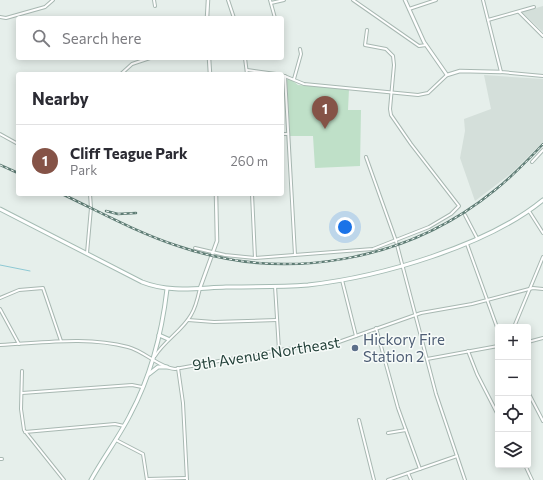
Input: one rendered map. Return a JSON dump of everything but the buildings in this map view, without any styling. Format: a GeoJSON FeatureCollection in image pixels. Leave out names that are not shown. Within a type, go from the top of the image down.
{"type":"FeatureCollection","features":[{"type":"Feature","properties":{"kind":"main road"},"geometry":{"type":"LineString","coordinates":[[0,210],[142,282],[167,289],[310,284],[403,266],[477,238],[528,211],[543,200]]}},
{"type":"Feature","properties":{"kind":"main road"},"geometry":{"type":"LineString","coordinates":[[91,480],[124,426],[146,377],[160,335],[167,289]]}},
{"type":"Feature","properties":{"kind":"main road"},"geometry":{"type":"LineString","coordinates":[[160,335],[168,339]]}},
{"type":"Feature","properties":{"kind":"main road"},"geometry":{"type":"LineString","coordinates":[[146,377],[154,369],[167,366]]}},
{"type":"Feature","properties":{"kind":"street"},"geometry":{"type":"LineString","coordinates":[[154,0],[155,6]]}},
{"type":"Feature","properties":{"kind":"street"},"geometry":{"type":"LineString","coordinates":[[207,16],[208,0]]}},
{"type":"Feature","properties":{"kind":"street"},"geometry":{"type":"LineString","coordinates":[[228,0],[233,16]]}},
{"type":"Feature","properties":{"kind":"street"},"geometry":{"type":"LineString","coordinates":[[270,0],[274,16]]}},
{"type":"Feature","properties":{"kind":"street"},"geometry":{"type":"LineString","coordinates":[[271,3],[284,0]]}},
{"type":"Feature","properties":{"kind":"street"},"geometry":{"type":"LineString","coordinates":[[353,0],[419,46],[426,45]]}},
{"type":"Feature","properties":{"kind":"street"},"geometry":{"type":"LineString","coordinates":[[405,0],[426,45],[447,75]]}},
{"type":"Feature","properties":{"kind":"street"},"geometry":{"type":"LineString","coordinates":[[409,9],[436,0]]}},
{"type":"Feature","properties":{"kind":"street"},"geometry":{"type":"LineString","coordinates":[[483,0],[501,72]]}},
{"type":"Feature","properties":{"kind":"street"},"geometry":{"type":"LineString","coordinates":[[0,17],[11,17],[45,7],[52,1]]}},
{"type":"Feature","properties":{"kind":"street"},"geometry":{"type":"LineString","coordinates":[[488,20],[534,7]]}},
{"type":"Feature","properties":{"kind":"street"},"geometry":{"type":"LineString","coordinates":[[519,12],[543,36]]}},
{"type":"Feature","properties":{"kind":"street"},"geometry":{"type":"LineString","coordinates":[[195,248],[225,255],[255,258],[368,250],[396,241],[437,223],[451,214],[459,206],[411,144],[391,115],[390,109],[394,65],[392,54],[386,49],[365,44],[367,30]]}},
{"type":"Feature","properties":{"kind":"street"},"geometry":{"type":"LineString","coordinates":[[294,79],[300,57],[300,49]]}},
{"type":"Feature","properties":{"kind":"street"},"geometry":{"type":"LineString","coordinates":[[124,72],[128,67],[145,60]]}},
{"type":"Feature","properties":{"kind":"street"},"geometry":{"type":"LineString","coordinates":[[209,60],[210,72]]}},
{"type":"Feature","properties":{"kind":"street"},"geometry":{"type":"LineString","coordinates":[[246,60],[248,70],[262,72]]}},
{"type":"Feature","properties":{"kind":"street"},"geometry":{"type":"LineString","coordinates":[[295,255],[287,134],[286,76],[304,84],[426,94],[447,75],[460,71],[501,72],[543,76]]}},
{"type":"Feature","properties":{"kind":"street"},"geometry":{"type":"LineString","coordinates":[[0,134],[16,143]]}},
{"type":"Feature","properties":{"kind":"street"},"geometry":{"type":"LineString","coordinates":[[532,162],[543,150]]}},
{"type":"Feature","properties":{"kind":"street"},"geometry":{"type":"LineString","coordinates":[[366,157],[396,241],[436,394],[465,480]]}},
{"type":"Feature","properties":{"kind":"street"},"geometry":{"type":"LineString","coordinates":[[87,253],[91,207],[90,196]]}},
{"type":"Feature","properties":{"kind":"street"},"geometry":{"type":"LineString","coordinates":[[153,358],[168,339],[188,320],[194,309],[200,288],[214,252],[218,233],[216,196]]}},
{"type":"Feature","properties":{"kind":"street"},"geometry":{"type":"LineString","coordinates":[[252,196],[255,258]]}},
{"type":"Feature","properties":{"kind":"street"},"geometry":{"type":"LineString","coordinates":[[528,211],[543,233]]}},
{"type":"Feature","properties":{"kind":"street"},"geometry":{"type":"LineString","coordinates":[[465,215],[477,238]]}},
{"type":"Feature","properties":{"kind":"street"},"geometry":{"type":"LineString","coordinates":[[466,243],[496,324]]}},
{"type":"Feature","properties":{"kind":"street"},"geometry":{"type":"LineString","coordinates":[[515,324],[543,257]]}},
{"type":"Feature","properties":{"kind":"street"},"geometry":{"type":"LineString","coordinates":[[342,279],[356,336]]}},
{"type":"Feature","properties":{"kind":"street"},"geometry":{"type":"LineString","coordinates":[[275,286],[279,350]]}},
{"type":"Feature","properties":{"kind":"street"},"geometry":{"type":"LineString","coordinates":[[0,298],[19,290],[43,288],[61,341]]}},
{"type":"Feature","properties":{"kind":"street","name":"9th Avenue Northeast"},"geometry":{"type":"LineString","coordinates":[[0,345],[80,341],[127,346],[167,366],[178,368],[279,350],[324,346],[415,314],[487,300],[530,289],[543,289]]}},
{"type":"Feature","properties":{"kind":"street"},"geometry":{"type":"LineString","coordinates":[[0,309],[19,344]]}},
{"type":"Feature","properties":{"kind":"street","name":"9th Avenue Northeast"},"geometry":{"type":"LineString","coordinates":[[188,320],[214,322],[277,320]]}},
{"type":"Feature","properties":{"kind":"street"},"geometry":{"type":"LineString","coordinates":[[376,328],[398,408],[420,469]]}},
{"type":"Feature","properties":{"kind":"street"},"geometry":{"type":"LineString","coordinates":[[531,341],[543,338]]}},
{"type":"Feature","properties":{"kind":"street"},"geometry":{"type":"LineString","coordinates":[[427,359],[495,346]]}},
{"type":"Feature","properties":{"kind":"street"},"geometry":{"type":"LineString","coordinates":[[468,351],[477,374],[495,409]]}},
{"type":"Feature","properties":{"kind":"street"},"geometry":{"type":"LineString","coordinates":[[115,439],[143,454],[147,480],[186,479],[182,398],[178,368]]}},
{"type":"Feature","properties":{"kind":"street"},"geometry":{"type":"LineString","coordinates":[[22,371],[22,415],[25,432],[64,480]]}},
{"type":"Feature","properties":{"kind":"street"},"geometry":{"type":"LineString","coordinates":[[22,393],[132,385],[142,387]]}},
{"type":"Feature","properties":{"kind":"street"},"geometry":{"type":"LineString","coordinates":[[530,396],[543,421]]}},
{"type":"Feature","properties":{"kind":"street"},"geometry":{"type":"LineString","coordinates":[[360,420],[374,480]]}},
{"type":"Feature","properties":{"kind":"street"},"geometry":{"type":"LineString","coordinates":[[25,432],[115,424],[124,426]]}},
{"type":"Feature","properties":{"kind":"street"},"geometry":{"type":"LineString","coordinates":[[388,433],[406,430]]}},
{"type":"Feature","properties":{"kind":"street"},"geometry":{"type":"LineString","coordinates":[[388,480],[457,456]]}},
{"type":"Feature","properties":{"kind":"street"},"geometry":{"type":"LineString","coordinates":[[526,468],[532,480]]}},
{"type":"Feature","properties":{"kind":"street"},"geometry":{"type":"LineString","coordinates":[[408,473],[411,480]]}},
{"type":"Feature","properties":{"kind":"shaded area"},"geometry":{"type":"Polygon","coordinates":[[[543,6],[543,32],[522,12],[543,6]]]}},
{"type":"Feature","properties":{"kind":"shaded area"},"geometry":{"type":"Polygon","coordinates":[[[484,75],[543,79],[543,142],[513,172],[475,201],[460,158],[465,131],[464,119],[491,109],[484,75]]]}},
{"type":"Feature","properties":{"kind":"green space"},"geometry":{"type":"Polygon","coordinates":[[[289,78],[298,85],[349,89],[348,110],[361,110],[360,166],[315,168],[313,136],[290,136],[287,80],[289,78]]]}},
{"type":"Feature","properties":{"kind":"waterway"},"geometry":{"type":"LineString","coordinates":[[0,265],[30,271]]}},
{"type":"Feature","properties":{"kind":"railway"},"geometry":{"type":"LineString","coordinates":[[66,196],[134,229],[178,246],[219,257],[260,263],[302,264],[344,259],[384,249],[423,234],[461,215],[495,190],[514,174],[543,144]]}},
{"type":"Feature","properties":{"kind":"railway"},"geometry":{"type":"LineString","coordinates":[[0,165],[16,172]]}},
{"type":"Feature","properties":{"kind":"railway"},"geometry":{"type":"LineString","coordinates":[[106,211],[118,214],[136,213]]}},
{"type":"Feature","properties":{"kind":"place","name":"Cliff Teague Park"},"geometry":{"type":"Point","coordinates":[325,129]}},
{"type":"Feature","properties":{"kind":"place","name":"Hickory Fire Station 2"},"geometry":{"type":"Point","coordinates":[355,348]}}]}
